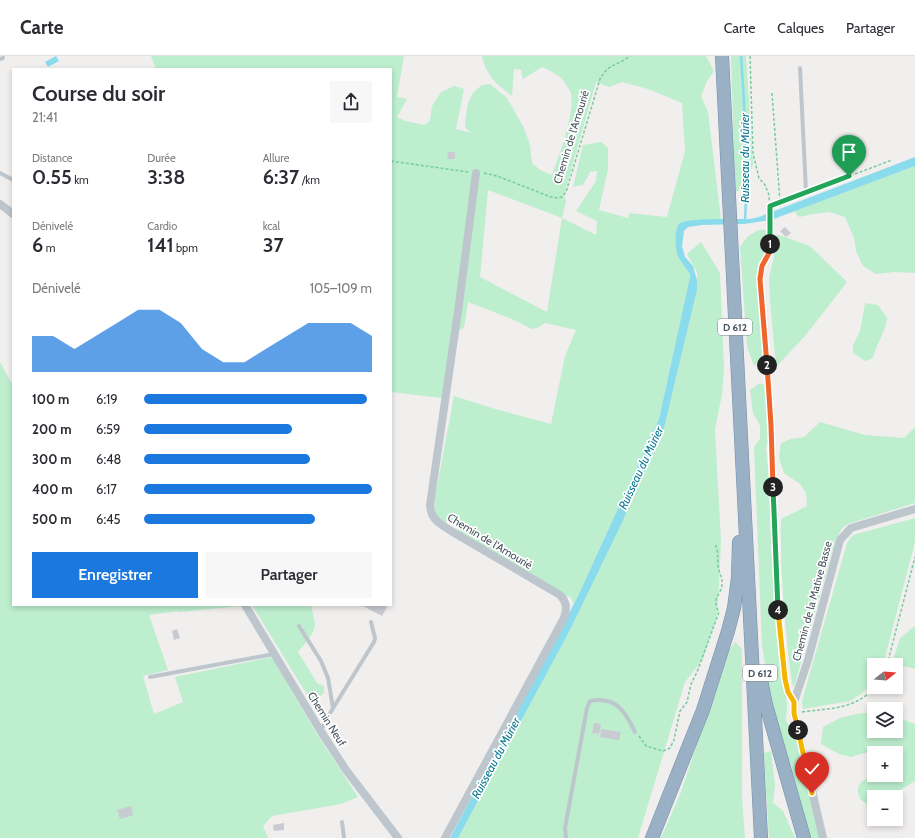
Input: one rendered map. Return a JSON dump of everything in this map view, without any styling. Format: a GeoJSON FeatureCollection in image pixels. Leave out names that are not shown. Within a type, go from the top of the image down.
{"type":"FeatureCollection","features":[{"type":"Feature","properties":{"kind":"highway","name":"D 612"},"geometry":{"type":"LineString","coordinates":[[722,56],[761,838]]}},
{"type":"Feature","properties":{"kind":"highway","name":"D 612"},"geometry":{"type":"LineString","coordinates":[[652,838],[703,710],[721,657],[734,608],[738,578],[741,442]]}},
{"type":"Feature","properties":{"kind":"highway","name":"D 612"},"geometry":{"type":"LineString","coordinates":[[745,502],[760,676],[766,705],[804,838]]}},
{"type":"Feature","properties":{"kind":"street","name":"Chemin de l'Amourié"},"geometry":{"type":"LineString","coordinates":[[445,838],[564,618],[566,610],[565,602],[560,596],[451,531],[436,521],[430,512],[476,173]]}},
{"type":"Feature","properties":{"kind":"street"},"geometry":{"type":"LineString","coordinates":[[0,204],[12,213]]}},
{"type":"Feature","properties":{"kind":"street","name":"Chemin de la Mative Basse"},"geometry":{"type":"LineString","coordinates":[[823,838],[794,713],[794,702],[808,660],[840,540],[851,528],[915,509]]}},
{"type":"Feature","properties":{"kind":"street","name":"Chemin Neuf"},"geometry":{"type":"LineString","coordinates":[[246,606],[346,770],[398,838]]}},
{"type":"Feature","properties":{"kind":"lane"},"geometry":{"type":"LineString","coordinates":[[800,68],[806,192]]}},
{"type":"Feature","properties":{"kind":"lane"},"geometry":{"type":"LineString","coordinates":[[0,173],[12,179]]}},
{"type":"Feature","properties":{"kind":"lane"},"geometry":{"type":"LineString","coordinates":[[321,731],[333,708],[374,642],[375,638],[371,622]]}},
{"type":"Feature","properties":{"kind":"lane"},"geometry":{"type":"LineString","coordinates":[[298,626],[321,661],[328,678],[333,708]]}},
{"type":"Feature","properties":{"kind":"lane"},"geometry":{"type":"LineString","coordinates":[[150,677],[275,654]]}},
{"type":"Feature","properties":{"kind":"lane"},"geometry":{"type":"LineString","coordinates":[[566,838],[565,828],[587,708],[590,701],[595,700],[612,702],[626,714],[635,732]]}},
{"type":"Feature","properties":{"kind":"lane"},"geometry":{"type":"LineString","coordinates":[[342,822],[344,838]]}},
{"type":"Feature","properties":{"kind":"path","name":"Chemin de l'Amourié"},"geometry":{"type":"LineString","coordinates":[[392,161],[476,173],[489,173],[551,197],[562,197],[566,192],[600,79],[604,72],[612,65],[624,61],[630,56]]}},
{"type":"Feature","properties":{"kind":"path"},"geometry":{"type":"LineString","coordinates":[[750,56],[753,153],[759,178],[765,185],[769,195],[770,206],[771,237],[769,253],[762,266],[760,279],[771,425],[777,597],[785,679],[788,692],[794,702]]}},
{"type":"Feature","properties":{"kind":"path"},"geometry":{"type":"LineString","coordinates":[[772,93],[780,202]]}},
{"type":"Feature","properties":{"kind":"path"},"geometry":{"type":"LineString","coordinates":[[770,206],[892,160]]}},
{"type":"Feature","properties":{"kind":"path"},"geometry":{"type":"LineString","coordinates":[[635,732],[646,746],[663,751],[670,748],[674,740],[680,712],[687,702],[691,684],[697,672],[719,612],[715,606],[715,602],[720,591],[722,577],[718,568],[717,550],[714,544]]}},
{"type":"Feature","properties":{"kind":"path"},"geometry":{"type":"LineString","coordinates":[[889,658],[915,557]]}},
{"type":"Feature","properties":{"kind":"path"},"geometry":{"type":"LineString","coordinates":[[794,713],[845,706],[858,701],[868,694]]}},
{"type":"Feature","properties":{"kind":"green space"},"geometry":{"type":"Polygon","coordinates":[[[151,56],[404,56],[397,97],[407,99],[397,117],[405,121],[425,125],[430,120],[432,106],[441,92],[454,86],[464,89],[456,129],[471,133],[465,127],[468,104],[476,89],[490,84],[507,98],[524,128],[530,145],[532,163],[540,170],[552,175],[569,123],[572,102],[571,94],[568,88],[561,78],[542,67],[523,79],[521,70],[514,69],[512,96],[489,74],[482,56],[706,56],[714,71],[707,81],[701,96],[708,112],[721,219],[681,222],[678,255],[690,274],[690,278],[659,419],[574,604],[570,596],[567,597],[458,532],[459,528],[449,519],[445,523],[442,521],[436,515],[434,503],[454,396],[551,424],[565,356],[576,330],[545,323],[532,329],[512,319],[468,302],[464,328],[452,334],[442,398],[392,392],[392,68],[156,68],[151,56]],[[596,82],[564,195],[566,202],[562,218],[596,235],[597,221],[576,211],[596,181],[597,171],[590,172],[583,185],[573,187],[583,145],[601,142],[608,148],[608,169],[599,210],[628,218],[629,213],[667,217],[685,151],[682,103],[648,89],[622,82],[609,87],[596,82]],[[488,190],[480,277],[547,312],[562,218],[488,190]]]}},
{"type":"Feature","properties":{"kind":"green space"},"geometry":{"type":"Polygon","coordinates":[[[731,56],[746,56],[753,164],[744,189],[735,192],[731,56]]]}},
{"type":"Feature","properties":{"kind":"green space"},"geometry":{"type":"Polygon","coordinates":[[[915,166],[915,273],[895,272],[876,274],[863,266],[856,251],[854,238],[845,217],[829,212],[799,217],[794,211],[915,166]]]}},
{"type":"Feature","properties":{"kind":"green space"},"geometry":{"type":"Polygon","coordinates":[[[758,230],[767,230],[766,253],[759,270],[758,285],[764,358],[754,366],[747,347],[740,247],[747,237],[758,230]]]}},
{"type":"Feature","properties":{"kind":"green space"},"geometry":{"type":"Polygon","coordinates":[[[777,234],[810,246],[847,282],[805,336],[776,367],[769,278],[777,234]]]}},
{"type":"Feature","properties":{"kind":"green space"},"geometry":{"type":"Polygon","coordinates":[[[701,242],[720,273],[724,367],[722,394],[715,429],[721,541],[717,616],[703,659],[685,682],[638,838],[458,838],[569,632],[620,527],[664,428],[697,290],[697,272],[687,254],[701,242]]]}},
{"type":"Feature","properties":{"kind":"green space"},"geometry":{"type":"Polygon","coordinates":[[[865,303],[878,305],[887,318],[885,328],[873,358],[865,361],[853,353],[853,345],[860,331],[865,303]]]}},
{"type":"Feature","properties":{"kind":"green space"},"geometry":{"type":"Polygon","coordinates":[[[0,362],[12,384],[12,606],[242,606],[149,615],[168,670],[143,676],[154,714],[183,702],[175,677],[272,657],[315,731],[358,797],[341,804],[272,816],[263,826],[268,838],[0,838],[0,362]]]}},
{"type":"Feature","properties":{"kind":"green space"},"geometry":{"type":"Polygon","coordinates":[[[760,383],[766,386],[770,437],[766,448],[769,479],[771,544],[781,657],[787,704],[786,720],[797,740],[821,838],[810,838],[791,766],[781,745],[772,707],[762,645],[754,447],[760,439],[760,426],[753,413],[750,390],[760,383]]]}},
{"type":"Feature","properties":{"kind":"green space"},"geometry":{"type":"Polygon","coordinates":[[[820,422],[865,435],[904,438],[915,427],[915,503],[848,524],[842,528],[835,541],[794,687],[789,662],[785,621],[781,560],[781,519],[807,506],[806,493],[800,484],[784,473],[779,458],[781,443],[791,439],[804,437],[820,422]]]}},
{"type":"Feature","properties":{"kind":"green space"},"geometry":{"type":"Polygon","coordinates":[[[915,518],[915,542],[885,658],[867,658],[867,688],[850,701],[803,709],[802,701],[847,543],[853,535],[915,518]]]}},
{"type":"Feature","properties":{"kind":"green space"},"geometry":{"type":"Polygon","coordinates":[[[253,606],[311,606],[315,628],[309,639],[298,652],[317,683],[324,686],[324,693],[316,700],[325,716],[322,719],[253,606]]]}},
{"type":"Feature","properties":{"kind":"green space"},"geometry":{"type":"Polygon","coordinates":[[[915,626],[915,669],[903,666],[903,658],[894,657],[900,638],[915,626]]]}},
{"type":"Feature","properties":{"kind":"green space"},"geometry":{"type":"Polygon","coordinates":[[[735,642],[742,649],[742,797],[745,838],[661,838],[681,792],[728,652],[735,642]]]}},
{"type":"Feature","properties":{"kind":"green space"},"geometry":{"type":"Polygon","coordinates":[[[867,713],[867,738],[903,738],[903,720],[915,724],[915,781],[900,790],[867,790],[867,804],[860,799],[858,793],[859,785],[867,779],[867,782],[903,782],[903,746],[867,746],[867,752],[851,757],[839,754],[821,744],[823,727],[840,718],[867,713]]]}},
{"type":"Feature","properties":{"kind":"green space"},"geometry":{"type":"Polygon","coordinates":[[[771,751],[775,785],[773,803],[783,811],[795,838],[769,838],[764,753],[771,751]]]}},
{"type":"Feature","properties":{"kind":"water"},"geometry":{"type":"Polygon","coordinates":[[[56,56],[59,61],[48,67],[45,62],[56,56]]]}},
{"type":"Feature","properties":{"kind":"water"},"geometry":{"type":"Polygon","coordinates":[[[915,157],[915,166],[771,220],[744,224],[702,225],[688,227],[684,231],[682,246],[685,257],[693,266],[697,280],[697,290],[664,428],[620,527],[569,632],[458,838],[450,838],[577,598],[659,419],[690,277],[690,274],[677,253],[676,238],[678,225],[684,221],[692,220],[748,219],[759,217],[915,157]]]}},
{"type":"Feature","properties":{"kind":"building"},"geometry":{"type":"Polygon","coordinates":[[[448,152],[455,152],[455,159],[447,159],[448,152]]]}},
{"type":"Feature","properties":{"kind":"building"},"geometry":{"type":"Polygon","coordinates":[[[785,227],[791,233],[786,237],[780,231],[785,227]]]}},
{"type":"Feature","properties":{"kind":"building"},"geometry":{"type":"Polygon","coordinates":[[[363,606],[387,607],[382,616],[363,606]]]}},
{"type":"Feature","properties":{"kind":"building"},"geometry":{"type":"Polygon","coordinates":[[[177,629],[180,638],[174,640],[172,631],[177,629]]]}},
{"type":"Feature","properties":{"kind":"building"},"geometry":{"type":"Polygon","coordinates":[[[594,723],[601,724],[599,734],[592,733],[594,723]]]}},
{"type":"Feature","properties":{"kind":"building"},"geometry":{"type":"Polygon","coordinates":[[[601,729],[621,732],[619,740],[600,737],[601,729]]]}},
{"type":"Feature","properties":{"kind":"building"},"geometry":{"type":"Polygon","coordinates":[[[131,806],[133,815],[120,819],[117,810],[131,806]]]}},
{"type":"Feature","properties":{"kind":"building"},"geometry":{"type":"Polygon","coordinates":[[[284,823],[284,830],[274,831],[273,825],[284,823]]]}},
{"type":"Feature","properties":{"kind":"waterway","name":"Ruisseau du Mûrier"},"geometry":{"type":"LineString","coordinates":[[741,56],[746,138],[745,221]]}},
{"type":"Feature","properties":{"kind":"route"},"geometry":{"type":"LineString","coordinates":[[812,793],[794,713],[794,702],[788,692],[785,679],[777,597],[771,425],[760,279],[762,266],[769,253],[771,237],[770,206],[849,176]]}}]}
